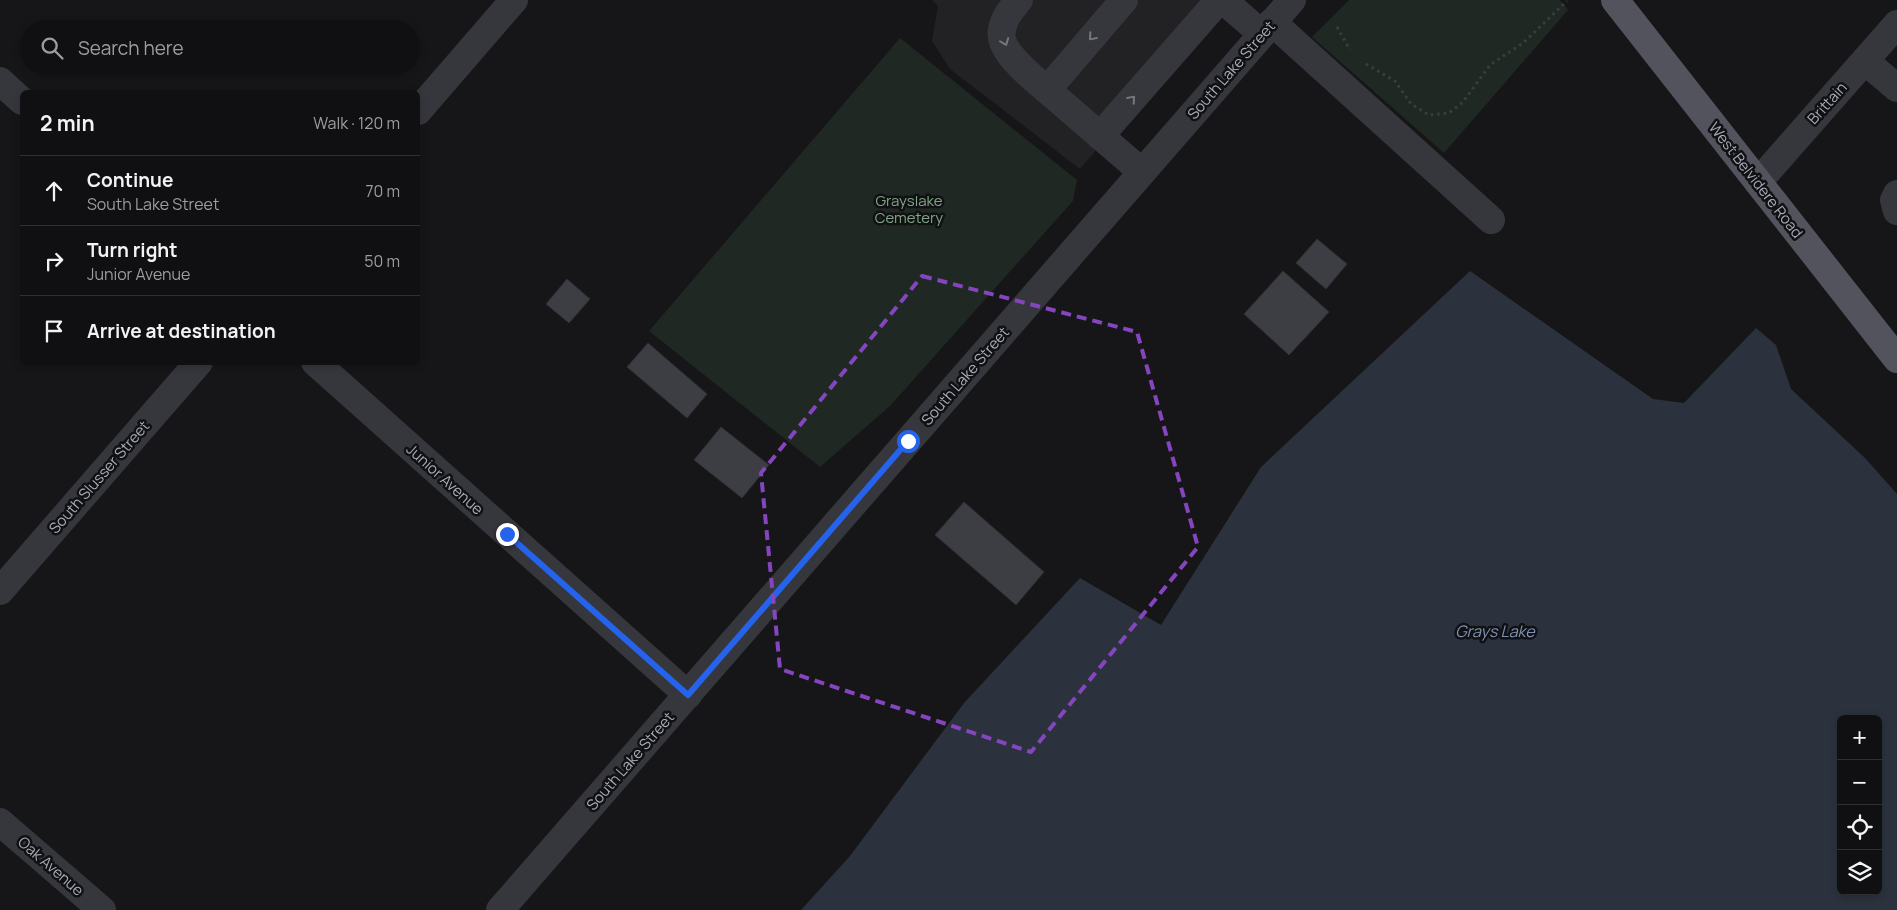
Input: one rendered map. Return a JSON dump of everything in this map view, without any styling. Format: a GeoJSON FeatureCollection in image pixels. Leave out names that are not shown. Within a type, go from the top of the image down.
{"type":"FeatureCollection","features":[{"type":"Feature","properties":{"kind":"main road","name":"West Belvidere Road"},"geometry":{"type":"LineString","coordinates":[[1615,0],[1897,360]]}},
{"type":"Feature","properties":{"kind":"street"},"geometry":{"type":"LineString","coordinates":[[420,109],[514,0]]}},
{"type":"Feature","properties":{"kind":"street"},"geometry":{"type":"LineString","coordinates":[[1020,0],[1006,15],[1001,32],[1008,50],[1020,67],[1142,172]]}},
{"type":"Feature","properties":{"kind":"street"},"geometry":{"type":"LineString","coordinates":[[1047,90],[1124,0]]}},
{"type":"Feature","properties":{"kind":"street"},"geometry":{"type":"LineString","coordinates":[[1100,136],[1219,0]]}},
{"type":"Feature","properties":{"kind":"street"},"geometry":{"type":"LineString","coordinates":[[1223,0],[1267,28],[1491,220]]}},
{"type":"Feature","properties":{"kind":"street","name":"South Lake Street"},"geometry":{"type":"LineString","coordinates":[[500,910],[1292,0]]}},
{"type":"Feature","properties":{"kind":"street","name":"Brittain"},"geometry":{"type":"LineString","coordinates":[[1758,182],[1897,24]]}},
{"type":"Feature","properties":{"kind":"street"},"geometry":{"type":"LineString","coordinates":[[1865,61],[1897,88]]}},
{"type":"Feature","properties":{"kind":"street"},"geometry":{"type":"LineString","coordinates":[[0,81],[20,99]]}},
{"type":"Feature","properties":{"kind":"street"},"geometry":{"type":"LineString","coordinates":[[1897,194],[1894,200],[1897,211]]}},
{"type":"Feature","properties":{"kind":"street","name":"South Slusser Street"},"geometry":{"type":"LineString","coordinates":[[0,590],[195,365]]}},
{"type":"Feature","properties":{"kind":"street","name":"Junior Avenue"},"geometry":{"type":"LineString","coordinates":[[318,365],[688,695]]}},
{"type":"Feature","properties":{"kind":"street","name":"Oak Avenue"},"geometry":{"type":"LineString","coordinates":[[0,822],[102,910]]}},
{"type":"Feature","properties":{"kind":"path"},"geometry":{"type":"LineString","coordinates":[[1360,60],[1395,81],[1410,104],[1429,115],[1449,113],[1463,102],[1490,66],[1523,43],[1566,1]]}},
{"type":"Feature","properties":{"kind":"path"},"geometry":{"type":"LineString","coordinates":[[1337,27],[1355,55]]}},
{"type":"Feature","properties":{"kind":"highlighted area"},"geometry":{"type":"Polygon","coordinates":[[[922,276],[1137,332],[1198,547],[1031,752],[780,669],[761,473],[922,276]]]}},
{"type":"Feature","properties":{"kind":"shaded area"},"geometry":{"type":"Polygon","coordinates":[[[932,0],[1225,0],[1080,169],[950,69],[932,41],[938,6],[932,0]]]}},
{"type":"Feature","properties":{"kind":"green space"},"geometry":{"type":"Polygon","coordinates":[[[1349,0],[1560,0],[1568,10],[1444,153],[1312,37],[1349,0]]]}},
{"type":"Feature","properties":{"kind":"green space","name":"Grayslake Cemetery"},"geometry":{"type":"Polygon","coordinates":[[[900,38],[1077,180],[1073,201],[890,406],[820,467],[649,331],[900,38]]]}},
{"type":"Feature","properties":{"kind":"water","name":"Grays Lake"},"geometry":{"type":"Polygon","coordinates":[[[1470,271],[1653,399],[1684,403],[1756,328],[1776,345],[1791,389],[1865,458],[1897,494],[1897,910],[801,910],[850,856],[964,703],[1080,578],[1161,625],[1261,467],[1470,271]]]}},
{"type":"Feature","properties":{"kind":"building"},"geometry":{"type":"Polygon","coordinates":[[[1317,239],[1347,264],[1326,289],[1296,263],[1317,239]]]}},
{"type":"Feature","properties":{"kind":"building"},"geometry":{"type":"Polygon","coordinates":[[[1283,271],[1329,312],[1289,355],[1244,314],[1283,271]]]}},
{"type":"Feature","properties":{"kind":"building"},"geometry":{"type":"Polygon","coordinates":[[[567,279],[590,299],[569,323],[546,304],[567,279]]]}},
{"type":"Feature","properties":{"kind":"building"},"geometry":{"type":"Polygon","coordinates":[[[648,343],[707,394],[687,418],[627,367],[648,343]]]}},
{"type":"Feature","properties":{"kind":"building"},"geometry":{"type":"Polygon","coordinates":[[[721,427],[769,465],[742,498],[694,460],[721,427]]]}},
{"type":"Feature","properties":{"kind":"building"},"geometry":{"type":"Polygon","coordinates":[[[964,502],[1044,572],[1016,605],[935,535],[964,502]]]}},
{"type":"Feature","properties":{"kind":"route"},"geometry":{"type":"LineString","coordinates":[[507,534],[688,695],[908,441]]}}]}
